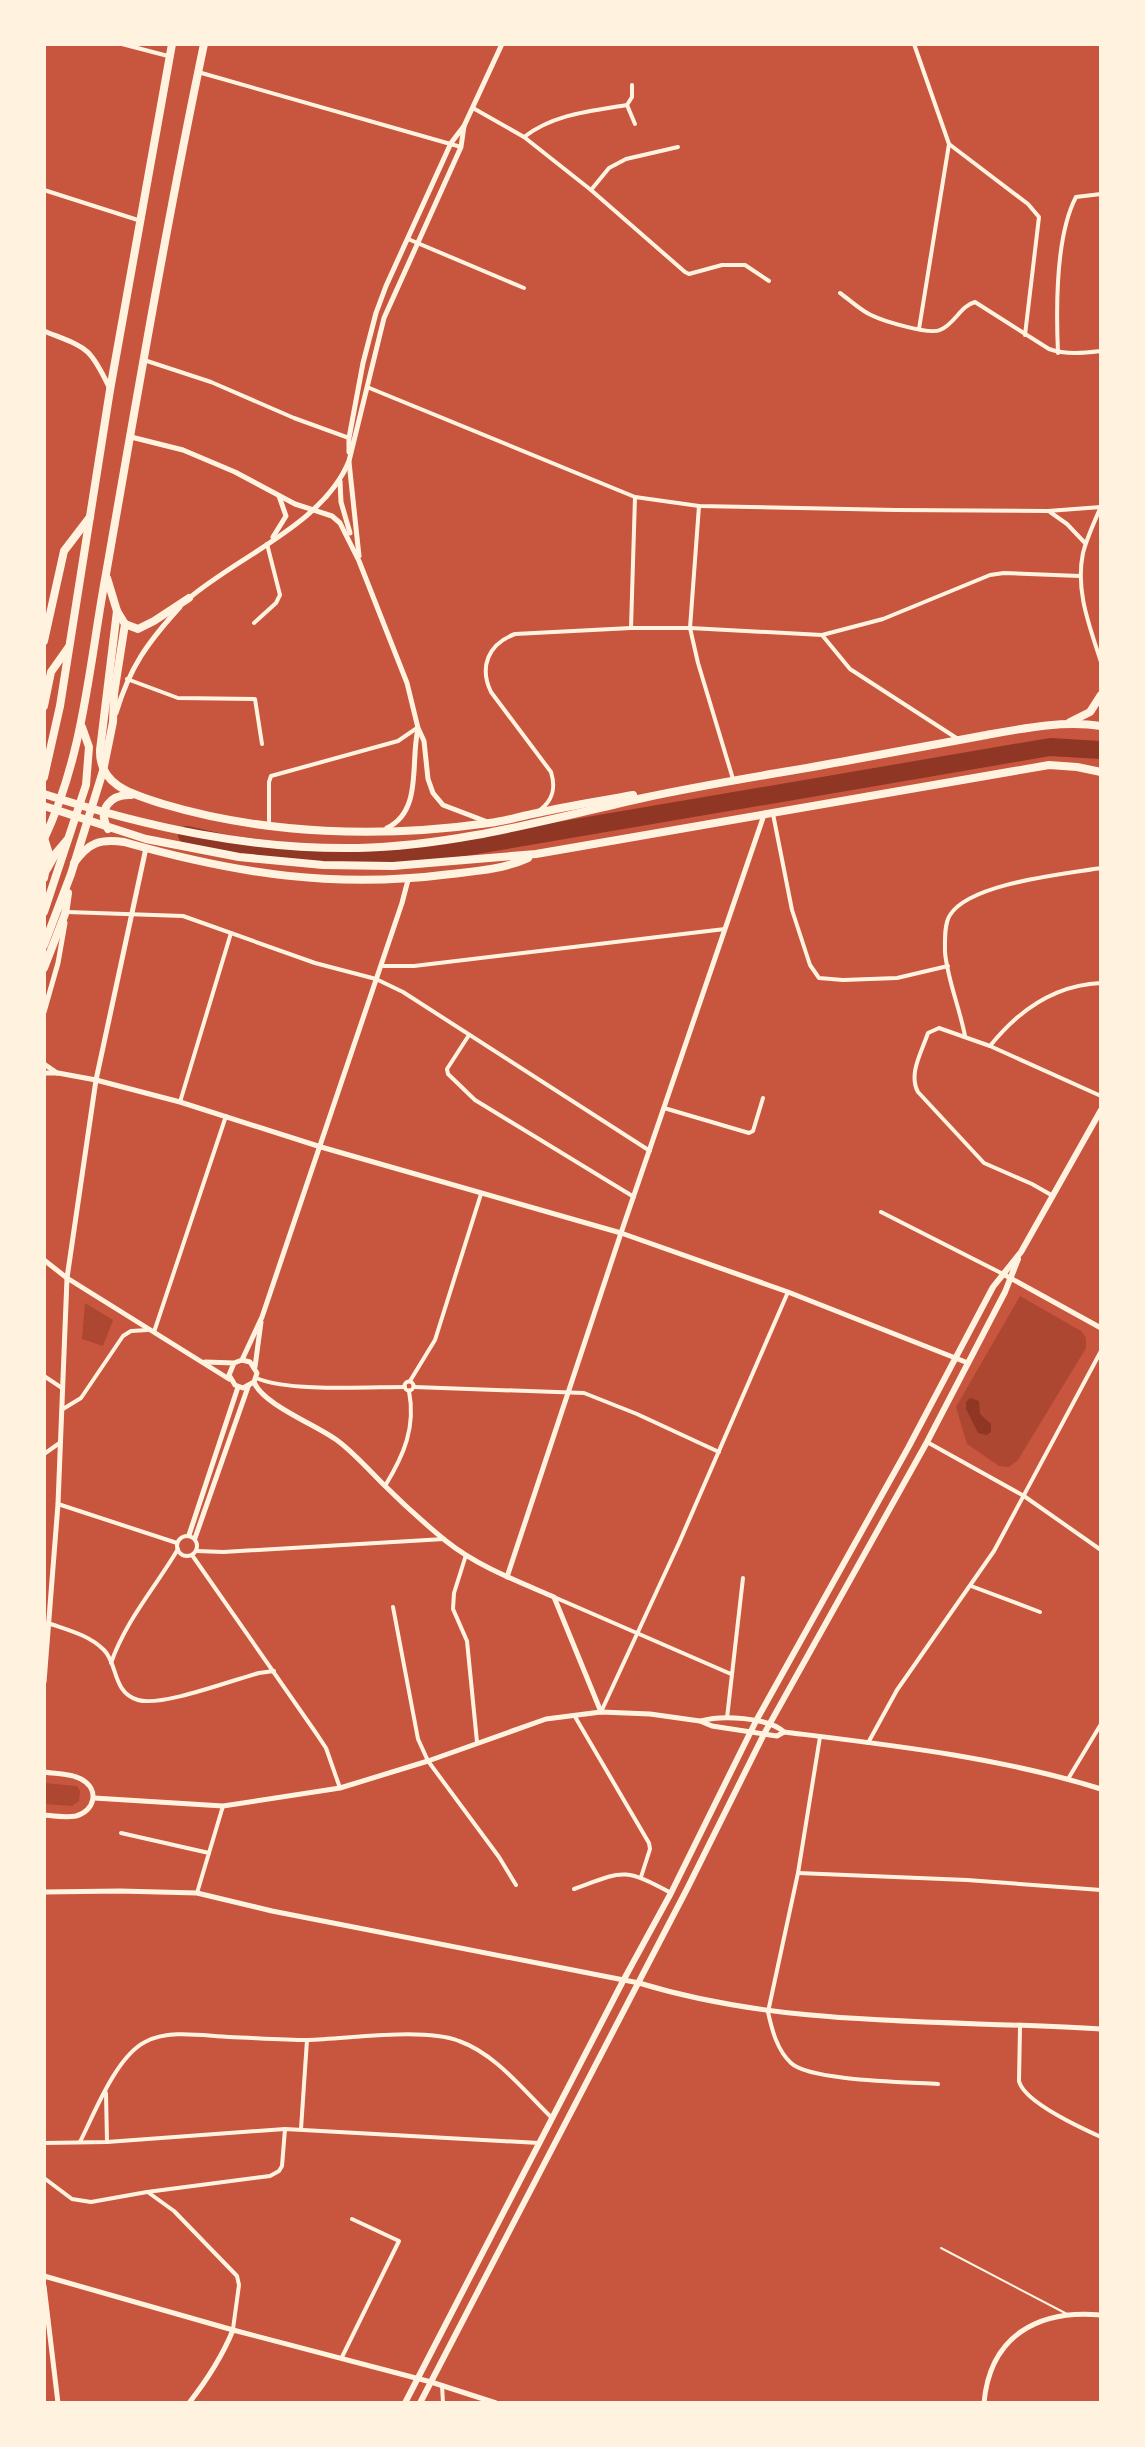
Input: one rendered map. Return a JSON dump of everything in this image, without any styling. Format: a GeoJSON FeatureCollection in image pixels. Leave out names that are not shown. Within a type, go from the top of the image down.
{"type":"FeatureCollection","features":[{"type":"Feature","properties":{"kind":"highway"},"geometry":{"type":"LineString","coordinates":[[44,777],[71,644],[110,390],[172,44]]}},
{"type":"Feature","properties":{"kind":"highway"},"geometry":{"type":"LineString","coordinates":[[46,874],[48,849],[44,839],[82,726],[105,575],[168,221],[204,44]]}},
{"type":"Feature","properties":{"kind":"highway"},"geometry":{"type":"LineString","coordinates":[[44,641],[49,600],[64,551],[90,516]]}},
{"type":"Feature","properties":{"kind":"highway"},"geometry":{"type":"LineString","coordinates":[[105,575],[117,611],[125,624],[135,629],[189,598]]}},
{"type":"Feature","properties":{"kind":"highway"},"geometry":{"type":"LineString","coordinates":[[117,611],[100,750],[103,771],[116,785],[140,797],[204,816],[250,825],[377,832],[435,830],[494,823],[635,795],[670,792]]}},
{"type":"Feature","properties":{"kind":"highway"},"geometry":{"type":"LineString","coordinates":[[44,945],[71,874],[103,771],[113,722],[114,694],[125,624]]}},
{"type":"Feature","properties":{"kind":"highway"},"geometry":{"type":"LineString","coordinates":[[44,706],[51,672],[71,644]]}},
{"type":"Feature","properties":{"kind":"highway"},"geometry":{"type":"LineString","coordinates":[[1056,726],[1082,718],[1096,707],[1101,695]]}},
{"type":"Feature","properties":{"kind":"highway"},"geometry":{"type":"LineString","coordinates":[[44,912],[86,785],[89,747],[82,726]]}},
{"type":"Feature","properties":{"kind":"highway"},"geometry":{"type":"LineString","coordinates":[[44,794],[154,826],[234,840],[302,847],[411,845],[479,835],[733,779],[959,740],[1056,726],[1101,726]]}},
{"type":"Feature","properties":{"kind":"highway"},"geometry":{"type":"LineString","coordinates":[[44,806],[178,847],[239,857],[323,865],[393,866],[536,854],[1049,765],[1101,772]]}},
{"type":"Feature","properties":{"kind":"highway"},"geometry":{"type":"LineString","coordinates":[[140,797],[120,795],[109,801],[103,813],[106,826],[115,835],[178,855]]}},
{"type":"Feature","properties":{"kind":"highway"},"geometry":{"type":"LineString","coordinates":[[46,874],[61,846],[75,833],[91,827],[109,827]]}},
{"type":"Feature","properties":{"kind":"highway"},"geometry":{"type":"LineString","coordinates":[[74,863],[86,850],[103,840],[124,842],[235,869],[297,878],[408,880],[512,866],[536,854]]}},
{"type":"Feature","properties":{"kind":"highway"},"geometry":{"type":"LineString","coordinates":[[44,968],[65,913],[71,874]]}},
{"type":"Feature","properties":{"kind":"main road"},"geometry":{"type":"LineString","coordinates":[[405,2403],[671,1893],[756,1721],[993,1287],[1021,1252],[1101,1110]]}},
{"type":"Feature","properties":{"kind":"main road"},"geometry":{"type":"LineString","coordinates":[[420,2403],[639,1983],[769,1724],[927,1442],[1012,1278],[1021,1252]]}},
{"type":"Feature","properties":{"kind":"street"},"geometry":{"type":"LineString","coordinates":[[122,44],[170,57]]}},
{"type":"Feature","properties":{"kind":"street"},"geometry":{"type":"LineString","coordinates":[[359,561],[349,438],[376,313],[451,143],[464,126],[502,44]]}},
{"type":"Feature","properties":{"kind":"street"},"geometry":{"type":"LineString","coordinates":[[914,44],[949,144],[919,329]]}},
{"type":"Feature","properties":{"kind":"street"},"geometry":{"type":"LineString","coordinates":[[198,72],[461,147]]}},
{"type":"Feature","properties":{"kind":"street"},"geometry":{"type":"LineString","coordinates":[[524,137],[536,127],[561,117],[627,105],[631,100],[632,85]]}},
{"type":"Feature","properties":{"kind":"street"},"geometry":{"type":"LineString","coordinates":[[627,105],[635,124]]}},
{"type":"Feature","properties":{"kind":"street"},"geometry":{"type":"LineString","coordinates":[[473,108],[524,137],[591,190],[685,272],[689,274],[722,265],[745,265],[769,281]]}},
{"type":"Feature","properties":{"kind":"street"},"geometry":{"type":"LineString","coordinates":[[113,722],[127,679],[155,635],[189,598],[312,511],[341,478],[349,461],[384,318],[461,147],[464,126]]}},
{"type":"Feature","properties":{"kind":"street"},"geometry":{"type":"LineString","coordinates":[[949,144],[1028,204],[1039,217],[1025,335]]}},
{"type":"Feature","properties":{"kind":"street"},"geometry":{"type":"LineString","coordinates":[[591,190],[609,168],[626,159],[678,147]]}},
{"type":"Feature","properties":{"kind":"street"},"geometry":{"type":"LineString","coordinates":[[44,190],[141,221]]}},
{"type":"Feature","properties":{"kind":"street"},"geometry":{"type":"LineString","coordinates":[[1058,353],[1056,310],[1064,235],[1076,197],[1101,194]]}},
{"type":"Feature","properties":{"kind":"street"},"geometry":{"type":"LineString","coordinates":[[408,239],[524,288]]}},
{"type":"Feature","properties":{"kind":"street"},"geometry":{"type":"LineString","coordinates":[[840,293],[872,316],[934,331],[942,329],[967,305],[975,302],[1058,353],[1101,351]]}},
{"type":"Feature","properties":{"kind":"street"},"geometry":{"type":"LineString","coordinates":[[44,331],[90,352],[110,390]]}},
{"type":"Feature","properties":{"kind":"street"},"geometry":{"type":"LineString","coordinates":[[144,360],[211,382],[349,438]]}},
{"type":"Feature","properties":{"kind":"street"},"geometry":{"type":"LineString","coordinates":[[367,387],[635,497],[699,506],[1048,511],[1101,506],[1086,543],[1080,576],[1088,621],[1101,662]]}},
{"type":"Feature","properties":{"kind":"street"},"geometry":{"type":"LineString","coordinates":[[131,437],[183,450],[312,511],[329,515],[340,523],[359,561]]}},
{"type":"Feature","properties":{"kind":"street"},"geometry":{"type":"LineString","coordinates":[[341,478],[341,502],[359,561],[407,683],[425,747],[429,784],[438,802],[470,817],[494,823]]}},
{"type":"Feature","properties":{"kind":"street"},"geometry":{"type":"LineString","coordinates":[[254,623],[276,603],[280,595],[268,543],[286,516],[279,495]]}},
{"type":"Feature","properties":{"kind":"street"},"geometry":{"type":"LineString","coordinates":[[631,628],[635,497]]}},
{"type":"Feature","properties":{"kind":"street"},"geometry":{"type":"LineString","coordinates":[[699,506],[690,628],[733,779]]}},
{"type":"Feature","properties":{"kind":"street"},"geometry":{"type":"LineString","coordinates":[[1048,511],[1086,543]]}},
{"type":"Feature","properties":{"kind":"street"},"geometry":{"type":"LineString","coordinates":[[537,813],[552,796],[553,780],[547,766],[491,692],[485,672],[490,652],[505,638],[515,634],[631,628],[822,635],[883,619],[990,575],[1080,576]]}},
{"type":"Feature","properties":{"kind":"street"},"geometry":{"type":"LineString","coordinates":[[822,635],[850,669],[959,740]]}},
{"type":"Feature","properties":{"kind":"street"},"geometry":{"type":"LineString","coordinates":[[127,679],[178,698],[255,699],[262,744]]}},
{"type":"Feature","properties":{"kind":"street"},"geometry":{"type":"LineString","coordinates":[[269,826],[271,776],[398,741],[418,728]]}},
{"type":"Feature","properties":{"kind":"street"},"geometry":{"type":"LineString","coordinates":[[377,832],[397,823],[407,808],[418,728]]}},
{"type":"Feature","properties":{"kind":"street"},"geometry":{"type":"LineString","coordinates":[[507,1577],[725,929],[769,814]]}},
{"type":"Feature","properties":{"kind":"street"},"geometry":{"type":"LineString","coordinates":[[769,814],[792,910],[810,965],[819,978],[897,978],[948,966]]}},
{"type":"Feature","properties":{"kind":"street"},"geometry":{"type":"LineString","coordinates":[[44,1682],[47,1604],[58,1504],[67,1278],[96,1080],[146,848]]}},
{"type":"Feature","properties":{"kind":"street"},"geometry":{"type":"LineString","coordinates":[[965,1036],[945,953],[950,915],[968,899],[989,888],[1101,868]]}},
{"type":"Feature","properties":{"kind":"street"},"geometry":{"type":"LineString","coordinates":[[242,1360],[262,1317],[321,1147],[408,880]]}},
{"type":"Feature","properties":{"kind":"street"},"geometry":{"type":"LineString","coordinates":[[44,1012],[58,963],[65,913],[183,916],[315,963],[376,979],[403,992],[650,1151]]}},
{"type":"Feature","properties":{"kind":"street"},"geometry":{"type":"LineString","coordinates":[[381,966],[414,966],[725,929]]}},
{"type":"Feature","properties":{"kind":"street"},"geometry":{"type":"LineString","coordinates":[[180,1102],[231,933]]}},
{"type":"Feature","properties":{"kind":"street"},"geometry":{"type":"LineString","coordinates":[[990,1046],[1004,1029],[1044,998],[1065,989],[1101,983]]}},
{"type":"Feature","properties":{"kind":"street"},"geometry":{"type":"LineString","coordinates":[[1053,1196],[984,1163],[966,1147],[915,1087],[914,1075],[928,1033],[939,1028],[965,1036],[1101,1096]]}},
{"type":"Feature","properties":{"kind":"street"},"geometry":{"type":"LineString","coordinates":[[469,1035],[447,1069],[448,1074],[475,1100],[634,1197]]}},
{"type":"Feature","properties":{"kind":"street"},"geometry":{"type":"LineString","coordinates":[[44,1064],[58,1073]]}},
{"type":"Feature","properties":{"kind":"street"},"geometry":{"type":"LineString","coordinates":[[44,1073],[96,1080],[180,1102],[321,1147],[621,1233],[788,1292],[968,1363]]}},
{"type":"Feature","properties":{"kind":"street"},"geometry":{"type":"LineString","coordinates":[[664,1108],[751,1133],[763,1098]]}},
{"type":"Feature","properties":{"kind":"street"},"geometry":{"type":"LineString","coordinates":[[152,1331],[226,1116]]}},
{"type":"Feature","properties":{"kind":"street"},"geometry":{"type":"LineString","coordinates":[[385,1486],[397,1467],[412,1420],[410,1381],[435,1340],[481,1194]]}},
{"type":"Feature","properties":{"kind":"street"},"geometry":{"type":"LineString","coordinates":[[881,1212],[1012,1278],[1101,1328]]}},
{"type":"Feature","properties":{"kind":"street"},"geometry":{"type":"LineString","coordinates":[[44,1260],[67,1278],[238,1387]]}},
{"type":"Feature","properties":{"kind":"street"},"geometry":{"type":"LineString","coordinates":[[601,1712],[788,1292]]}},
{"type":"Feature","properties":{"kind":"street"},"geometry":{"type":"LineString","coordinates":[[192,1537],[253,1382],[262,1317]]}},
{"type":"Feature","properties":{"kind":"street"},"geometry":{"type":"LineString","coordinates":[[63,1409],[81,1398],[123,1336],[141,1329],[152,1331]]}},
{"type":"Feature","properties":{"kind":"street"},"geometry":{"type":"LineString","coordinates":[[868,1743],[897,1690],[994,1551],[1101,1351]]}},
{"type":"Feature","properties":{"kind":"street"},"geometry":{"type":"LineString","coordinates":[[200,1361],[234,1363],[242,1360],[250,1362],[255,1368]]}},
{"type":"Feature","properties":{"kind":"street"},"geometry":{"type":"LineString","coordinates":[[229,1379],[229,1370],[234,1363]]}},
{"type":"Feature","properties":{"kind":"street"},"geometry":{"type":"LineString","coordinates":[[44,1376],[63,1389]]}},
{"type":"Feature","properties":{"kind":"street"},"geometry":{"type":"LineString","coordinates":[[238,1387],[253,1382],[298,1386],[577,1391],[600,1398],[719,1452]]}},
{"type":"Feature","properties":{"kind":"street"},"geometry":{"type":"LineString","coordinates":[[253,1382],[256,1389],[277,1404],[337,1440],[444,1539],[466,1555],[507,1577],[731,1674]]}},
{"type":"Feature","properties":{"kind":"street"},"geometry":{"type":"LineString","coordinates":[[192,1537],[238,1387]]}},
{"type":"Feature","properties":{"kind":"street"},"geometry":{"type":"LineString","coordinates":[[44,1454],[61,1442]]}},
{"type":"Feature","properties":{"kind":"street"},"geometry":{"type":"LineString","coordinates":[[927,1442],[1024,1496],[1101,1550]]}},
{"type":"Feature","properties":{"kind":"street"},"geometry":{"type":"LineString","coordinates":[[58,1504],[177,1543]]}},
{"type":"Feature","properties":{"kind":"street"},"geometry":{"type":"LineString","coordinates":[[194,1553],[198,1543],[192,1537],[182,1537],[177,1543],[182,1555],[444,1539]]}},
{"type":"Feature","properties":{"kind":"street"},"geometry":{"type":"LineString","coordinates":[[111,1665],[124,1632],[178,1549]]}},
{"type":"Feature","properties":{"kind":"street"},"geometry":{"type":"LineString","coordinates":[[194,1553],[326,1748],[340,1788]]}},
{"type":"Feature","properties":{"kind":"street"},"geometry":{"type":"LineString","coordinates":[[466,1555],[454,1593],[453,1609],[467,1641],[477,1742]]}},
{"type":"Feature","properties":{"kind":"street"},"geometry":{"type":"LineString","coordinates":[[727,1718],[743,1578]]}},
{"type":"Feature","properties":{"kind":"street"},"geometry":{"type":"LineString","coordinates":[[971,1586],[1040,1612]]}},
{"type":"Feature","properties":{"kind":"street"},"geometry":{"type":"LineString","coordinates":[[554,1597],[601,1712]]}},
{"type":"Feature","properties":{"kind":"street"},"geometry":{"type":"LineString","coordinates":[[393,1607],[418,1739],[428,1761],[516,1885]]}},
{"type":"Feature","properties":{"kind":"street"},"geometry":{"type":"LineString","coordinates":[[48,1623],[85,1636],[104,1650],[114,1677],[127,1694],[139,1700],[173,1699],[274,1671]]}},
{"type":"Feature","properties":{"kind":"street"},"geometry":{"type":"LineString","coordinates":[[94,1798],[223,1806],[340,1788],[546,1719],[601,1712],[650,1714],[700,1721],[727,1718],[756,1721],[784,1732],[968,1758],[1101,1789]]}},
{"type":"Feature","properties":{"kind":"street"},"geometry":{"type":"LineString","coordinates":[[574,1715],[649,1843],[641,1877]]}},
{"type":"Feature","properties":{"kind":"street"},"geometry":{"type":"LineString","coordinates":[[700,1721],[712,1726],[777,1736],[784,1732]]}},
{"type":"Feature","properties":{"kind":"street"},"geometry":{"type":"LineString","coordinates":[[1068,1779],[1101,1724]]}},
{"type":"Feature","properties":{"kind":"street"},"geometry":{"type":"LineString","coordinates":[[820,1737],[798,1873],[768,2012],[772,2028],[784,2055],[800,2070],[843,2077],[938,2084]]}},
{"type":"Feature","properties":{"kind":"street"},"geometry":{"type":"LineString","coordinates":[[44,1772],[84,1780],[91,1787],[94,1798],[91,1806],[77,1816],[44,1815]]}},
{"type":"Feature","properties":{"kind":"street"},"geometry":{"type":"LineString","coordinates":[[197,1893],[223,1806]]}},
{"type":"Feature","properties":{"kind":"street"},"geometry":{"type":"LineString","coordinates":[[121,1833],[209,1853]]}},
{"type":"Feature","properties":{"kind":"street"},"geometry":{"type":"LineString","coordinates":[[798,1873],[967,1880],[1101,1890]]}},
{"type":"Feature","properties":{"kind":"street"},"geometry":{"type":"LineString","coordinates":[[574,1889],[615,1874],[641,1877],[671,1893]]}},
{"type":"Feature","properties":{"kind":"street"},"geometry":{"type":"LineString","coordinates":[[44,1892],[197,1893],[768,2012],[1101,2029]]}},
{"type":"Feature","properties":{"kind":"street"},"geometry":{"type":"LineString","coordinates":[[1020,2027],[1021,2089],[1048,2109],[1101,2137]]}},
{"type":"Feature","properties":{"kind":"street"},"geometry":{"type":"LineString","coordinates":[[80,2142],[128,2056],[143,2042],[170,2035],[307,2040],[426,2035],[462,2041],[492,2060],[552,2118]]}},
{"type":"Feature","properties":{"kind":"street"},"geometry":{"type":"LineString","coordinates":[[301,2129],[307,2040]]}},
{"type":"Feature","properties":{"kind":"street"},"geometry":{"type":"LineString","coordinates":[[106,2091],[107,2142]]}},
{"type":"Feature","properties":{"kind":"street"},"geometry":{"type":"LineString","coordinates":[[44,2178],[72,2199],[98,2202],[275,2174],[282,2166],[285,2129]]}},
{"type":"Feature","properties":{"kind":"street"},"geometry":{"type":"LineString","coordinates":[[44,2143],[107,2142],[301,2129],[539,2143]]}},
{"type":"Feature","properties":{"kind":"street"},"geometry":{"type":"LineString","coordinates":[[147,2192],[174,2211],[238,2278],[233,2330],[208,2379],[189,2403]]}},
{"type":"Feature","properties":{"kind":"street"},"geometry":{"type":"LineString","coordinates":[[342,2357],[399,2241],[352,2219]]}},
{"type":"Feature","properties":{"kind":"street"},"geometry":{"type":"LineString","coordinates":[[44,2276],[442,2385],[496,2403]]}},
{"type":"Feature","properties":{"kind":"street"},"geometry":{"type":"LineString","coordinates":[[44,2286],[58,2403]]}},
{"type":"Feature","properties":{"kind":"street"},"geometry":{"type":"LineString","coordinates":[[984,2403],[993,2365],[1011,2341],[1026,2328],[1042,2320],[1067,2314],[1101,2315]]}},
{"type":"Feature","properties":{"kind":"street"},"geometry":{"type":"LineString","coordinates":[[442,2385],[443,2403]]}},
{"type":"Feature","properties":{"kind":"lane"},"geometry":{"type":"LineString","coordinates":[[941,2248],[1067,2314]]}},
{"type":"Feature","properties":{"kind":"shaded area"},"geometry":{"type":"Polygon","coordinates":[[[1020,1296],[1081,1331],[1086,1338],[1086,1348],[1018,1460],[1009,1467],[999,1466],[967,1444],[956,1407],[1020,1296]]]}},
{"type":"Feature","properties":{"kind":"shaded area"},"geometry":{"type":"Polygon","coordinates":[[[85,1303],[113,1320],[103,1346],[82,1339],[85,1303]]]}},
{"type":"Feature","properties":{"kind":"shaded area"},"geometry":{"type":"Polygon","coordinates":[[[970,1398],[979,1401],[980,1414],[991,1424],[991,1432],[987,1435],[978,1433],[966,1409],[970,1398]]]}},
{"type":"Feature","properties":{"kind":"shaded area"},"geometry":{"type":"Polygon","coordinates":[[[44,1783],[77,1786],[79,1801],[72,1806],[44,1804],[44,1783]]]}},
{"type":"Feature","properties":{"kind":"waterway"},"geometry":{"type":"LineString","coordinates":[[187,835],[227,844],[302,853],[413,856],[1050,747],[1101,750]]}}]}
